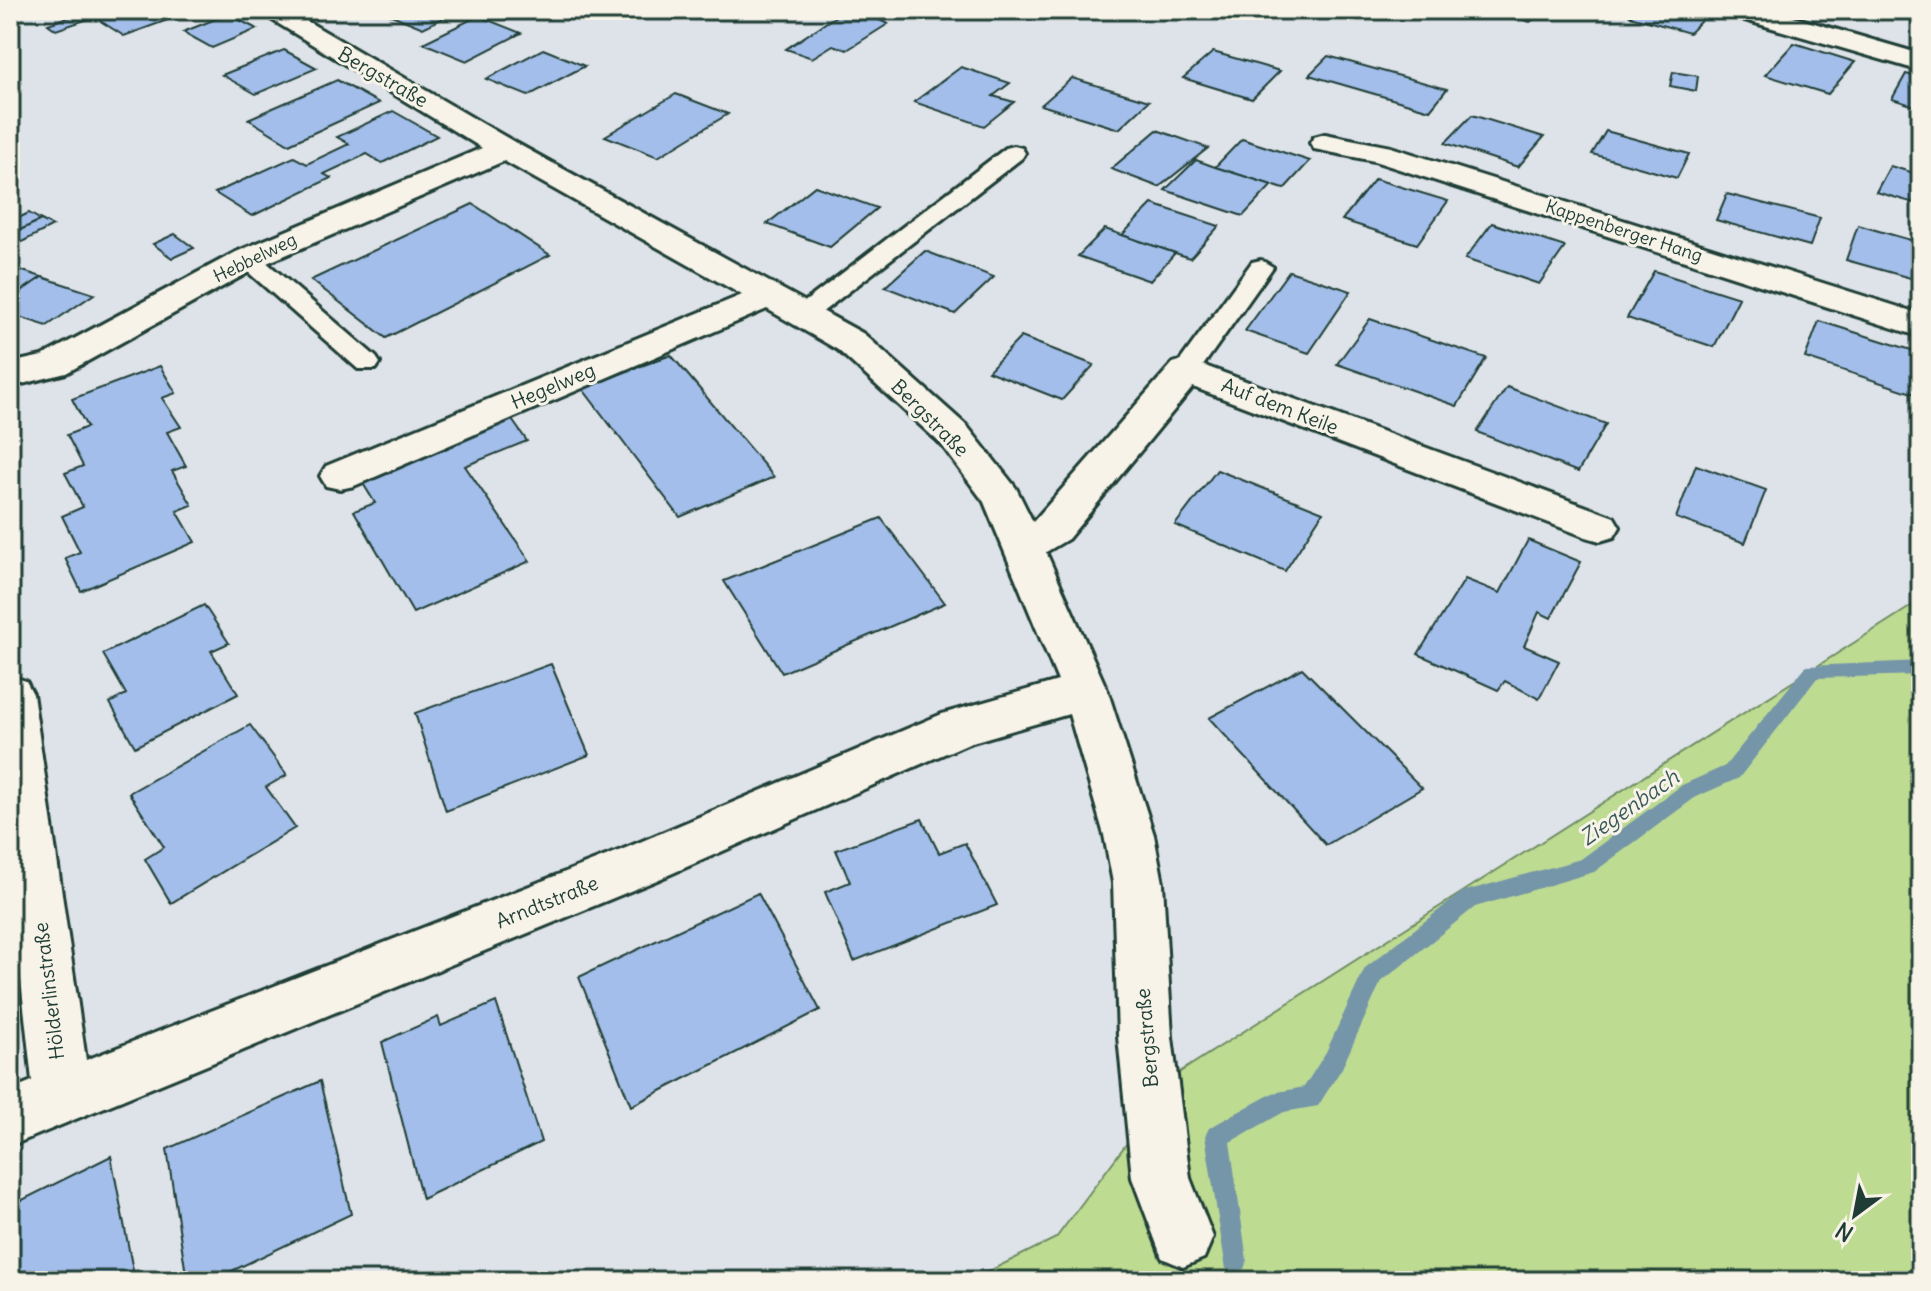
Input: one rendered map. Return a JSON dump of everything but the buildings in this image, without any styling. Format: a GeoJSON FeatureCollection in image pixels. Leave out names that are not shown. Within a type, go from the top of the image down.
{"type":"FeatureCollection","features":[{"type":"Feature","properties":{"kind":"street"},"geometry":{"type":"LineString","coordinates":[[279,16],[324,10]]}},
{"type":"Feature","properties":{"kind":"street"},"geometry":{"type":"LineString","coordinates":[[1740,10],[1921,63]]}},
{"type":"Feature","properties":{"kind":"street","name":"Bergstraße"},"geometry":{"type":"LineString","coordinates":[[279,16],[505,149],[851,342],[954,435],[1002,498],[1085,692],[1129,835],[1138,883],[1145,1037],[1161,1178],[1183,1237]]}},
{"type":"Feature","properties":{"kind":"street","name":"Kappenberger Hang"},"geometry":{"type":"LineString","coordinates":[[1325,143],[1380,153],[1921,326]]}},
{"type":"Feature","properties":{"kind":"street","name":"Hebbelweg"},"geometry":{"type":"LineString","coordinates":[[10,375],[53,365],[248,259],[505,149]]}},
{"type":"Feature","properties":{"kind":"street","name":"Hegelweg"},"geometry":{"type":"LineString","coordinates":[[340,476],[767,297]]}},
{"type":"Feature","properties":{"kind":"street"},"geometry":{"type":"LineString","coordinates":[[1022,546],[1054,529],[1186,371]]}},
{"type":"Feature","properties":{"kind":"street","name":"Auf dem Keile"},"geometry":{"type":"LineString","coordinates":[[1186,371],[1600,527]]}},
{"type":"Feature","properties":{"kind":"street","name":"Arndtstraße"},"geometry":{"type":"LineString","coordinates":[[10,1118],[639,865],[958,727],[1085,692]]}},
{"type":"Feature","properties":{"kind":"street","name":"Hölderlinstraße"},"geometry":{"type":"LineString","coordinates":[[10,694],[54,1017],[61,1097]]}},
{"type":"Feature","properties":{"kind":"lane"},"geometry":{"type":"LineString","coordinates":[[803,315],[1014,153]]}},
{"type":"Feature","properties":{"kind":"lane"},"geometry":{"type":"LineString","coordinates":[[248,259],[367,363]]}},
{"type":"Feature","properties":{"kind":"lane"},"geometry":{"type":"LineString","coordinates":[[1186,371],[1261,267]]}},
{"type":"Feature","properties":{"kind":"green space"},"geometry":{"type":"Polygon","coordinates":[[[1921,600],[1921,1281],[969,1281],[1056,1238],[1180,1072],[1921,600]]]}},
{"type":"Feature","properties":{"kind":"waterway","name":"Ziegenbach"},"geometry":{"type":"LineString","coordinates":[[1235,1260],[1217,1136],[1281,1101],[1310,1098],[1334,1060],[1373,975],[1469,899],[1587,866],[1689,791],[1732,772],[1812,671],[1921,668]]}}]}
